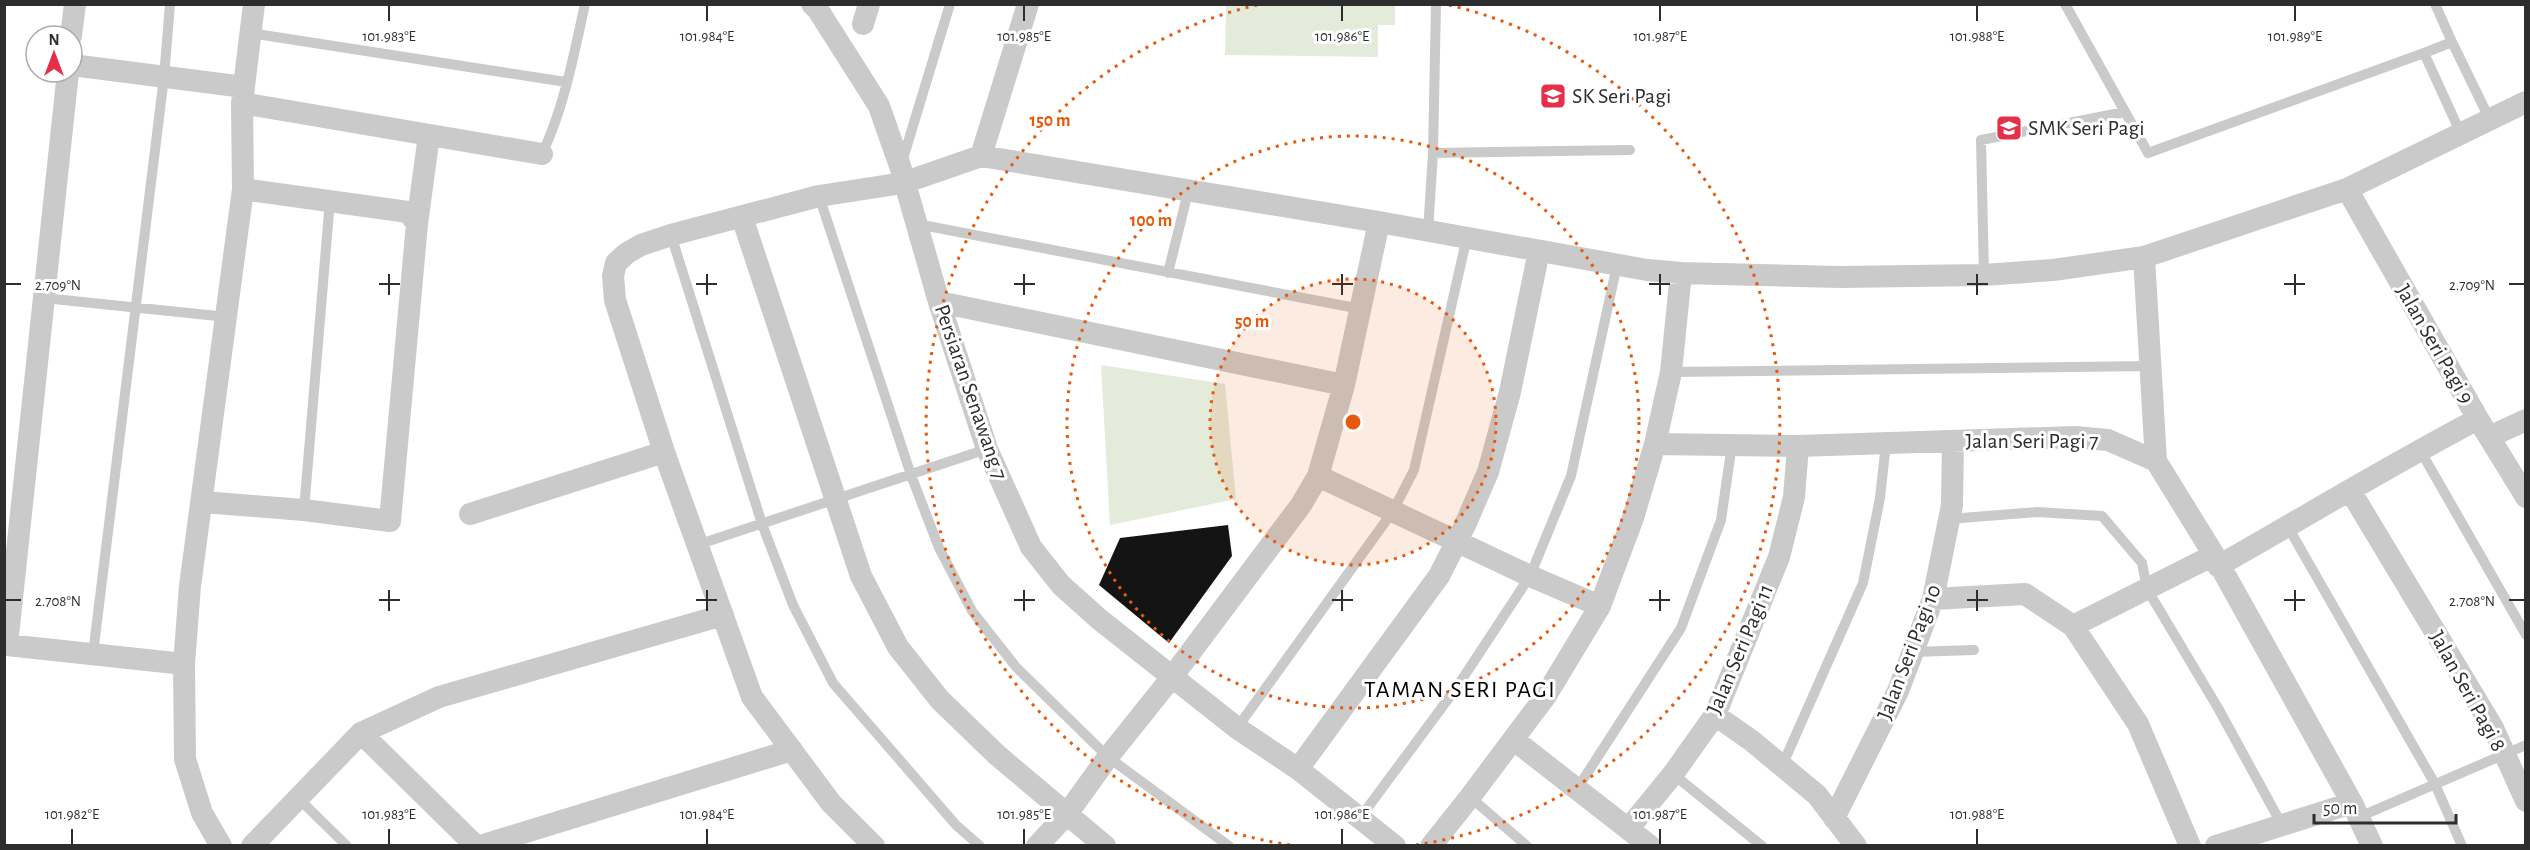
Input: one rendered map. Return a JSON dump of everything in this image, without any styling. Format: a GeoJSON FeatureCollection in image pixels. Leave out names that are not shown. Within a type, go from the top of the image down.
{"type":"FeatureCollection","features":[{"type":"Feature","properties":{"kind":"street"},"geometry":{"type":"LineString","coordinates":[[72,24],[75,4]]}},
{"type":"Feature","properties":{"kind":"street"},"geometry":{"type":"LineString","coordinates":[[221,846],[202,813],[185,759],[184,664],[190,586],[243,189],[243,95],[254,4]]}},
{"type":"Feature","properties":{"kind":"street","name":"Persiaran Senawang 7"},"geometry":{"type":"LineString","coordinates":[[812,4],[879,106],[987,449],[1031,547],[1061,585],[1099,619],[1237,728],[1298,769],[1395,846]]}},
{"type":"Feature","properties":{"kind":"street"},"geometry":{"type":"LineString","coordinates":[[981,156],[1028,4]]}},
{"type":"Feature","properties":{"kind":"street"},"geometry":{"type":"LineString","coordinates":[[84,67],[164,77],[429,135],[542,154]]}},
{"type":"Feature","properties":{"kind":"street"},"geometry":{"type":"LineString","coordinates":[[67,84],[7,645],[184,664]]}},
{"type":"Feature","properties":{"kind":"street"},"geometry":{"type":"LineString","coordinates":[[874,846],[831,803],[752,697],[664,452],[615,300],[613,276],[616,263],[627,253],[671,235],[981,156],[1467,237],[1617,265],[1681,273],[1840,278],[1984,275],[2053,270],[2144,257],[2347,189],[2490,120],[2522,100]]}},
{"type":"Feature","properties":{"kind":"street"},"geometry":{"type":"LineString","coordinates":[[203,502],[304,510],[390,521],[417,224],[429,135]]}},
{"type":"Feature","properties":{"kind":"street"},"geometry":{"type":"LineString","coordinates":[[243,189],[408,212],[417,224]]}},
{"type":"Feature","properties":{"kind":"street","name":"Jalan Seri Pagi 9"},"geometry":{"type":"LineString","coordinates":[[2347,189],[2526,497]]}},
{"type":"Feature","properties":{"kind":"street"},"geometry":{"type":"LineString","coordinates":[[742,217],[861,576],[898,647],[940,700],[997,755],[1105,846]]}},
{"type":"Feature","properties":{"kind":"street"},"geometry":{"type":"LineString","coordinates":[[1037,846],[1067,814],[1108,757],[1172,677],[1301,505],[1318,476],[1344,385],[1379,222]]}},
{"type":"Feature","properties":{"kind":"street"},"geometry":{"type":"LineString","coordinates":[[1298,769],[1439,576],[1457,541],[1488,472],[1510,392],[1539,251]]}},
{"type":"Feature","properties":{"kind":"street"},"geometry":{"type":"LineString","coordinates":[[2144,257],[2156,461],[2216,560],[2356,810],[2372,846]]}},
{"type":"Feature","properties":{"kind":"street"},"geometry":{"type":"LineString","coordinates":[[1431,846],[1545,697],[1600,606],[1633,518],[1655,444],[1671,372],[1681,273]]}},
{"type":"Feature","properties":{"kind":"street"},"geometry":{"type":"LineString","coordinates":[[939,302],[1344,385]]}},
{"type":"Feature","properties":{"kind":"street"},"geometry":{"type":"LineString","coordinates":[[2073,626],[2147,589],[2288,527],[2420,450],[2484,428],[2526,420]]}},
{"type":"Feature","properties":{"kind":"street","name":"Jalan Seri Pagi 7"},"geometry":{"type":"LineString","coordinates":[[1655,444],[1798,446],[2074,437],[2108,440],[2156,461]]}},
{"type":"Feature","properties":{"kind":"street","name":"Jalan Seri Pagi 10"},"geometry":{"type":"LineString","coordinates":[[1834,818],[1898,691],[1933,599],[1952,505],[1953,441]]}},
{"type":"Feature","properties":{"kind":"street","name":"Jalan Seri Pagi 11"},"geometry":{"type":"LineString","coordinates":[[1629,828],[1673,774],[1715,715],[1779,557],[1794,497],[1798,446]]}},
{"type":"Feature","properties":{"kind":"street"},"geometry":{"type":"LineString","coordinates":[[470,514],[664,452]]}},
{"type":"Feature","properties":{"kind":"street"},"geometry":{"type":"LineString","coordinates":[[1318,476],[1530,576],[1600,606]]}},
{"type":"Feature","properties":{"kind":"street","name":"Jalan Seri Pagi 8"},"geometry":{"type":"LineString","coordinates":[[2351,492],[2493,728],[2526,801]]}},
{"type":"Feature","properties":{"kind":"street"},"geometry":{"type":"LineString","coordinates":[[1933,599],[2025,594],[2073,626],[2138,724],[2190,846]]}},
{"type":"Feature","properties":{"kind":"street"},"geometry":{"type":"LineString","coordinates":[[252,846],[361,733],[439,697],[723,615]]}},
{"type":"Feature","properties":{"kind":"street"},"geometry":{"type":"LineString","coordinates":[[1715,715],[1752,741],[1817,795],[1856,846]]}},
{"type":"Feature","properties":{"kind":"street"},"geometry":{"type":"LineString","coordinates":[[361,733],[478,846],[792,750]]}},
{"type":"Feature","properties":{"kind":"street"},"geometry":{"type":"LineString","coordinates":[[1514,740],[1650,846]]}},
{"type":"Feature","properties":{"kind":"street"},"geometry":{"type":"LineString","coordinates":[[2216,846],[2282,825],[2356,810]]}},
{"type":"Feature","properties":{"kind":"lane"},"geometry":{"type":"LineString","coordinates":[[93,654],[164,77],[170,4]]}},
{"type":"Feature","properties":{"kind":"lane"},"geometry":{"type":"LineString","coordinates":[[542,154],[550,136],[566,82],[585,4]]}},
{"type":"Feature","properties":{"kind":"lane"},"geometry":{"type":"LineString","coordinates":[[902,175],[950,4]]}},
{"type":"Feature","properties":{"kind":"lane"},"geometry":{"type":"LineString","coordinates":[[1428,231],[1433,153],[1436,4]]}},
{"type":"Feature","properties":{"kind":"lane"},"geometry":{"type":"LineString","coordinates":[[2065,4],[2148,153],[2452,42]]}},
{"type":"Feature","properties":{"kind":"lane"},"geometry":{"type":"LineString","coordinates":[[2435,4],[2490,120]]}},
{"type":"Feature","properties":{"kind":"lane"},"geometry":{"type":"LineString","coordinates":[[250,33],[566,82]]}},
{"type":"Feature","properties":{"kind":"lane"},"geometry":{"type":"LineString","coordinates":[[2424,53],[2461,134]]}},
{"type":"Feature","properties":{"kind":"lane"},"geometry":{"type":"LineString","coordinates":[[1984,275],[1981,140],[2125,112]]}},
{"type":"Feature","properties":{"kind":"lane"},"geometry":{"type":"LineString","coordinates":[[1433,153],[1630,150]]}},
{"type":"Feature","properties":{"kind":"lane"},"geometry":{"type":"LineString","coordinates":[[1168,273],[1188,192]]}},
{"type":"Feature","properties":{"kind":"lane"},"geometry":{"type":"LineString","coordinates":[[819,196],[911,475],[939,548],[972,611],[1016,667],[1108,757],[1229,846]]}},
{"type":"Feature","properties":{"kind":"lane"},"geometry":{"type":"LineString","coordinates":[[304,510],[330,200]]}},
{"type":"Feature","properties":{"kind":"lane"},"geometry":{"type":"LineString","coordinates":[[916,224],[1361,309]]}},
{"type":"Feature","properties":{"kind":"lane"},"geometry":{"type":"LineString","coordinates":[[671,235],[762,524],[793,605],[833,683],[949,817],[980,846]]}},
{"type":"Feature","properties":{"kind":"lane"},"geometry":{"type":"LineString","coordinates":[[1237,728],[1393,511],[1414,470],[1467,237]]}},
{"type":"Feature","properties":{"kind":"lane"},"geometry":{"type":"LineString","coordinates":[[1360,818],[1457,687],[1530,576],[1571,477],[1617,265]]}},
{"type":"Feature","properties":{"kind":"lane"},"geometry":{"type":"LineString","coordinates":[[44,298],[227,317]]}},
{"type":"Feature","properties":{"kind":"lane"},"geometry":{"type":"LineString","coordinates":[[1671,372],[2150,366]]}},
{"type":"Feature","properties":{"kind":"lane"},"geometry":{"type":"LineString","coordinates":[[1782,765],[1863,583],[1880,498],[1886,443]]}},
{"type":"Feature","properties":{"kind":"lane"},"geometry":{"type":"LineString","coordinates":[[1577,789],[1681,628],[1721,520],[1732,444]]}},
{"type":"Feature","properties":{"kind":"lane"},"geometry":{"type":"LineString","coordinates":[[697,545],[987,449]]}},
{"type":"Feature","properties":{"kind":"lane"},"geometry":{"type":"LineString","coordinates":[[2420,450],[2526,635]]}},
{"type":"Feature","properties":{"kind":"lane"},"geometry":{"type":"LineString","coordinates":[[1949,519],[2037,512],[2102,516],[2142,563],[2147,589],[2218,708],[2282,825]]}},
{"type":"Feature","properties":{"kind":"lane"},"geometry":{"type":"LineString","coordinates":[[2288,527],[2435,784],[2462,846]]}},
{"type":"Feature","properties":{"kind":"lane"},"geometry":{"type":"LineString","coordinates":[[1913,652],[1974,650]]}},
{"type":"Feature","properties":{"kind":"lane"},"geometry":{"type":"LineString","coordinates":[[2356,810],[2435,784],[2526,745]]}},
{"type":"Feature","properties":{"kind":"lane"},"geometry":{"type":"LineString","coordinates":[[1673,774],[1762,846]]}},
{"type":"Feature","properties":{"kind":"lane"},"geometry":{"type":"LineString","coordinates":[[1470,797],[1527,846]]}},
{"type":"Feature","properties":{"kind":"lane"},"geometry":{"type":"LineString","coordinates":[[298,798],[347,846]]}},
{"type":"Feature","properties":{"kind":"green space"},"geometry":{"type":"Polygon","coordinates":[[[1226,5],[1395,5],[1395,25],[1378,25],[1378,57],[1225,55],[1226,5]]]}},
{"type":"Feature","properties":{"kind":"green space"},"geometry":{"type":"Polygon","coordinates":[[[1101,365],[1225,384],[1236,499],[1110,525],[1101,365]]]}},
{"type":"Feature","properties":{"kind":"building"},"geometry":{"type":"Polygon","coordinates":[[[1228,525],[1232,556],[1169,643],[1099,585],[1120,538],[1228,525]]]}},
{"type":"Feature","properties":{"kind":"place","name":"SK Seri Pagi"},"geometry":{"type":"Point","coordinates":[1553,96]}},
{"type":"Feature","properties":{"kind":"place","name":"SMK Seri Pagi"},"geometry":{"type":"Point","coordinates":[2009,128]}},
{"type":"Feature","properties":{"kind":"district","name":"TAMAN SERI PAGI"},"geometry":{"type":"Point","coordinates":[1460,690]}}]}
